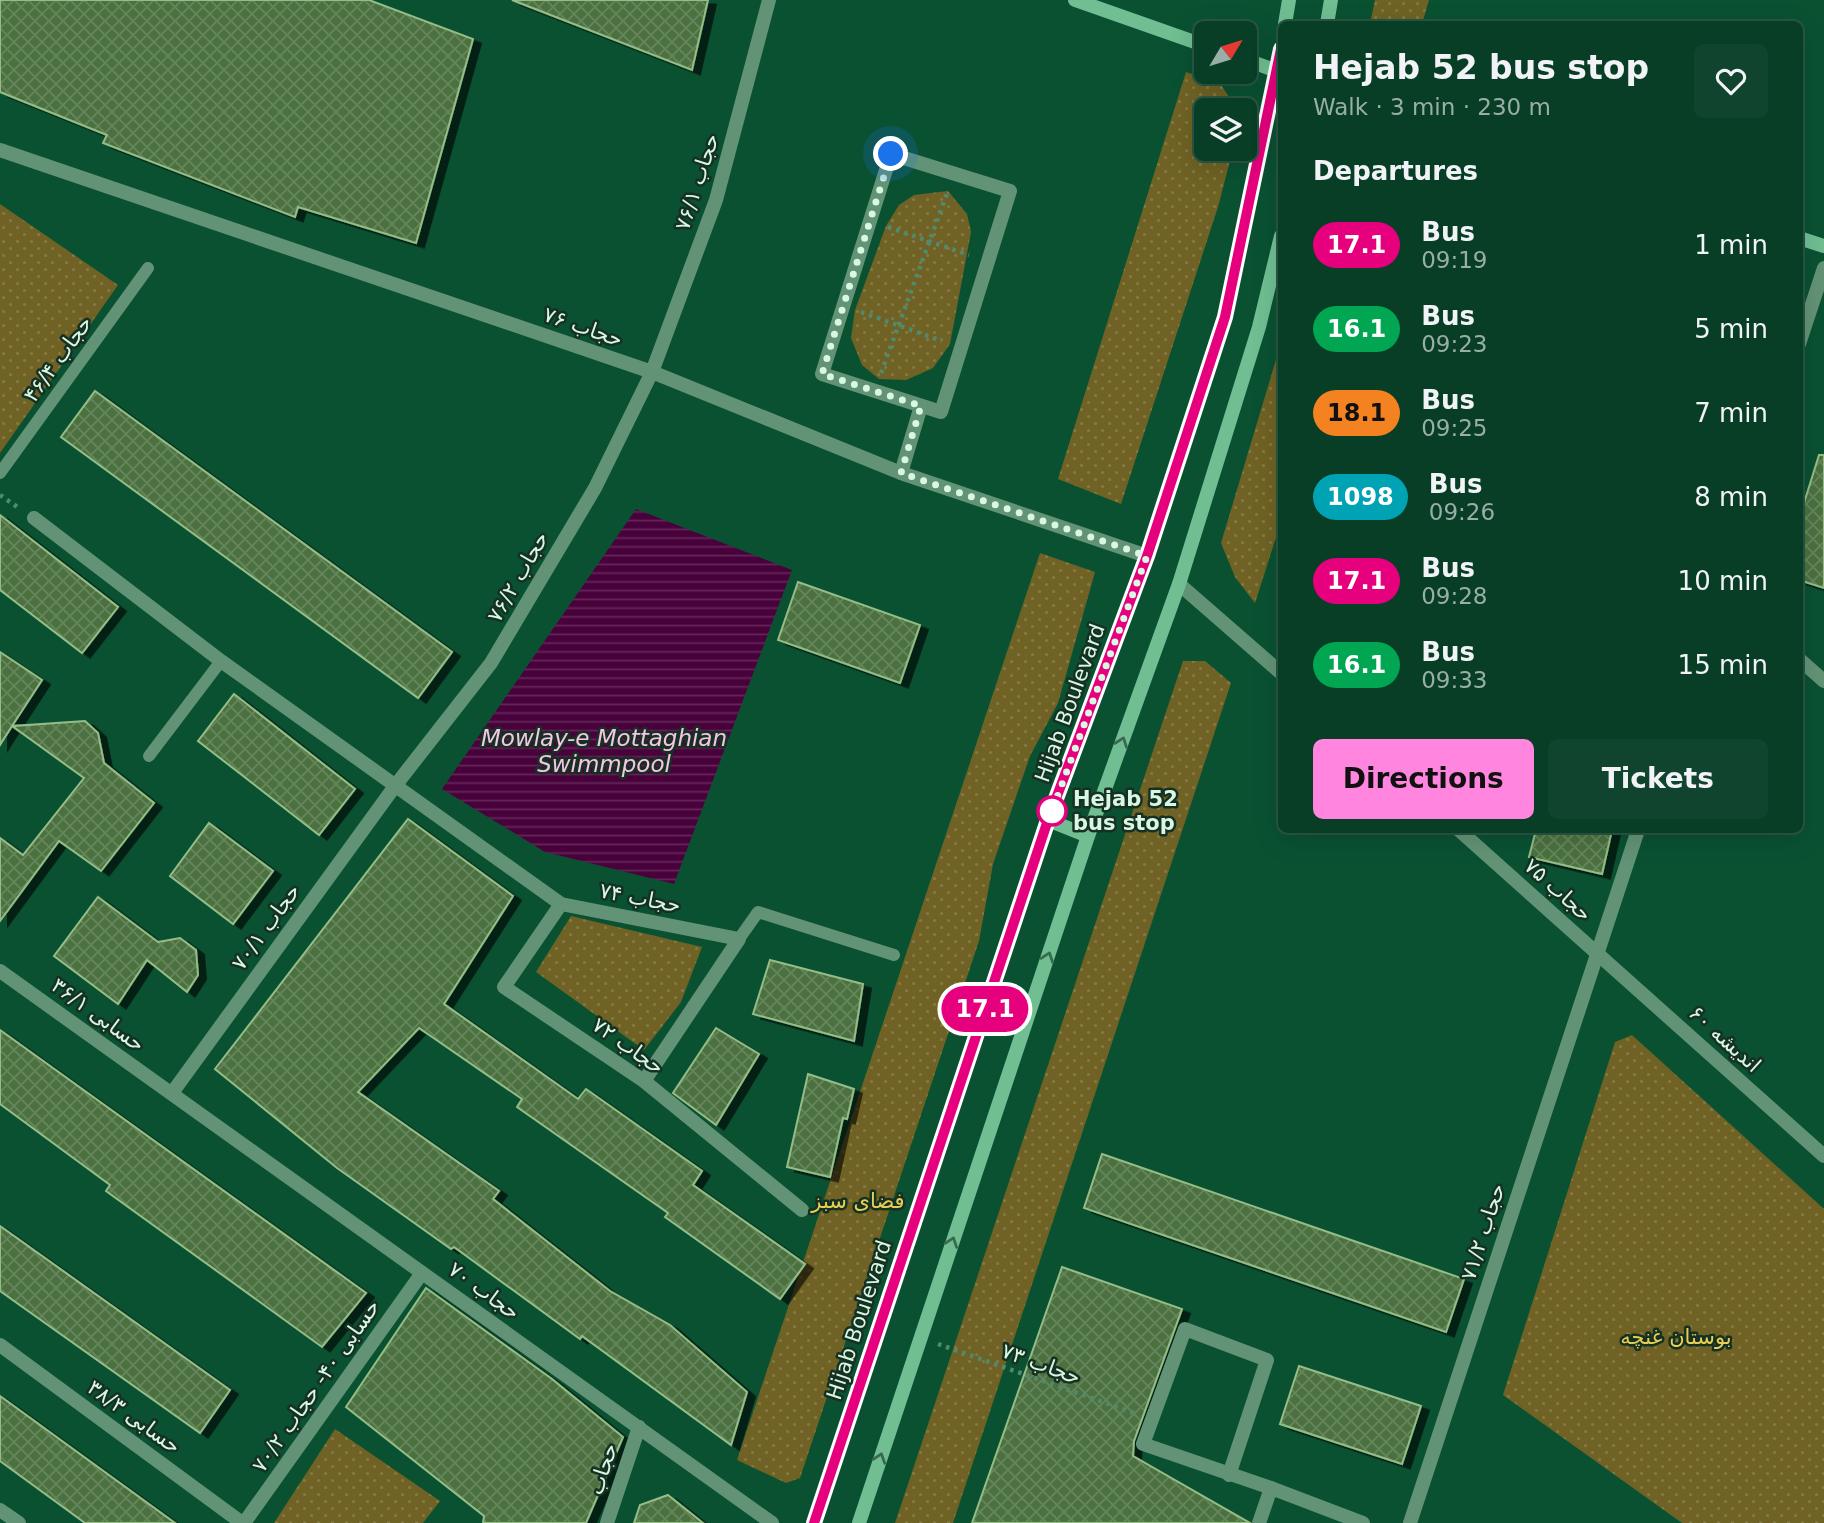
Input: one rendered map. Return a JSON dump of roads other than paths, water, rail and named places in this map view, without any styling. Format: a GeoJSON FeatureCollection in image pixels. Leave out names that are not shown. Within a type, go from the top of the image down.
{"type":"FeatureCollection","features":[{"type":"Feature","properties":{"kind":"main road"},"geometry":{"type":"LineString","coordinates":[[1075,0],[1194,42]]}},
{"type":"Feature","properties":{"kind":"main road"},"geometry":{"type":"LineString","coordinates":[[1286,21],[1289,0]]}},
{"type":"Feature","properties":{"kind":"main road"},"geometry":{"type":"LineString","coordinates":[[1328,21],[1331,0]]}},
{"type":"Feature","properties":{"kind":"main road"},"geometry":{"type":"LineString","coordinates":[[1257,64],[1277,71]]}},
{"type":"Feature","properties":{"kind":"main road","name":"Hijab Boulevard"},"geometry":{"type":"LineString","coordinates":[[814,1523],[1048,820],[1147,556],[1225,317],[1278,66]]}},
{"type":"Feature","properties":{"kind":"main road"},"geometry":{"type":"LineString","coordinates":[[1803,239],[1824,246]]}},
{"type":"Feature","properties":{"kind":"main road"},"geometry":{"type":"LineString","coordinates":[[859,1523],[1088,836],[1179,584],[1259,327],[1278,248]]}},
{"type":"Feature","properties":{"kind":"main road"},"geometry":{"type":"LineString","coordinates":[[1048,820],[1088,836]]}},
{"type":"Feature","properties":{"kind":"street","name":"حجاب ۷۶/۱"},"geometry":{"type":"LineString","coordinates":[[652,372],[716,200],[769,0]]}},
{"type":"Feature","properties":{"kind":"street","name":"حجاب ۷۶"},"geometry":{"type":"LineString","coordinates":[[0,150],[652,372],[901,473],[1147,556]]}},
{"type":"Feature","properties":{"kind":"street"},"geometry":{"type":"LineString","coordinates":[[891,154],[1010,191],[941,412],[921,406],[822,374],[891,154]]}},
{"type":"Feature","properties":{"kind":"street"},"geometry":{"type":"LineString","coordinates":[[1803,332],[1824,268]]}},
{"type":"Feature","properties":{"kind":"street","name":"حجاب ۷۶/۲"},"geometry":{"type":"LineString","coordinates":[[395,786],[491,663],[595,488],[652,372]]}},
{"type":"Feature","properties":{"kind":"street"},"geometry":{"type":"LineString","coordinates":[[901,473],[921,406]]}},
{"type":"Feature","properties":{"kind":"street","name":"حجاب ۷۴"},"geometry":{"type":"LineString","coordinates":[[34,518],[221,661],[561,904],[739,939]]}},
{"type":"Feature","properties":{"kind":"street"},"geometry":{"type":"LineString","coordinates":[[1179,584],[1278,670]]}},
{"type":"Feature","properties":{"kind":"street"},"geometry":{"type":"LineString","coordinates":[[1803,663],[1824,681]]}},
{"type":"Feature","properties":{"kind":"street","name":"حجاب ۷۰/۱"},"geometry":{"type":"LineString","coordinates":[[172,1093],[395,786]]}},
{"type":"Feature","properties":{"kind":"street","name":"حجاب ۷۵"},"geometry":{"type":"LineString","coordinates":[[1462,833],[1597,953]]}},
{"type":"Feature","properties":{"kind":"street","name":"حجاب ۷۱/۲"},"geometry":{"type":"LineString","coordinates":[[1410,1523],[1637,833]]}},
{"type":"Feature","properties":{"kind":"street","name":"حجاب ۷۲"},"geometry":{"type":"LineString","coordinates":[[561,904],[504,987],[644,1081],[802,1210]]}},
{"type":"Feature","properties":{"kind":"street"},"geometry":{"type":"LineString","coordinates":[[644,1081],[739,939]]}},
{"type":"Feature","properties":{"kind":"street","name":"اندیشه ۶۰"},"geometry":{"type":"LineString","coordinates":[[1597,953],[1824,1156]]}},
{"type":"Feature","properties":{"kind":"street","name":"حسابی ۳۶/۱"},"geometry":{"type":"LineString","coordinates":[[0,971],[172,1093]]}},
{"type":"Feature","properties":{"kind":"street","name":"حجاب ۷۰"},"geometry":{"type":"LineString","coordinates":[[172,1093],[772,1523]]}},
{"type":"Feature","properties":{"kind":"street","name":"حسابی ۴۰- حجاب ۷۰/۲"},"geometry":{"type":"LineString","coordinates":[[243,1523],[422,1273]]}},
{"type":"Feature","properties":{"kind":"street"},"geometry":{"type":"LineString","coordinates":[[1229,1475],[1267,1360],[1185,1329],[1143,1444],[1229,1475],[1271,1488],[1363,1523]]}},
{"type":"Feature","properties":{"kind":"street","name":"حسابی ۳۸/۳"},"geometry":{"type":"LineString","coordinates":[[0,1345],[243,1523]]}},
{"type":"Feature","properties":{"kind":"street","name":"حجاب"},"geometry":{"type":"LineString","coordinates":[[607,1523],[639,1427]]}},
{"type":"Feature","properties":{"kind":"street"},"geometry":{"type":"LineString","coordinates":[[1259,1523],[1271,1488]]}},
{"type":"Feature","properties":{"kind":"street"},"geometry":{"type":"LineString","coordinates":[[0,1510],[19,1523]]}},
{"type":"Feature","properties":{"kind":"lane","name":"حجاب ۴۶/۴"},"geometry":{"type":"LineString","coordinates":[[0,473],[148,268]]}},
{"type":"Feature","properties":{"kind":"lane"},"geometry":{"type":"LineString","coordinates":[[149,756],[221,661]]}},
{"type":"Feature","properties":{"kind":"lane"},"geometry":{"type":"LineString","coordinates":[[739,939],[758,912],[894,954]]}},
{"type":"Feature","properties":{"kind":"water","name":"Mowlay-e Mottaghian Swimmpool"},"geometry":{"type":"Polygon","coordinates":[[[636,509],[792,570],[674,884],[545,852],[442,789],[636,509]]]}},
{"type":"Feature","properties":{"kind":"place","name":"Hejab 52 bus stop"},"geometry":{"type":"Point","coordinates":[1052,811]}},
{"type":"Feature","properties":{"kind":"park label","name":"فضای سبز"},"geometry":{"type":"Point","coordinates":[858,1201]}},
{"type":"Feature","properties":{"kind":"park label","name":"بوستان غنچه"},"geometry":{"type":"Point","coordinates":[1676,1337]}}]}
